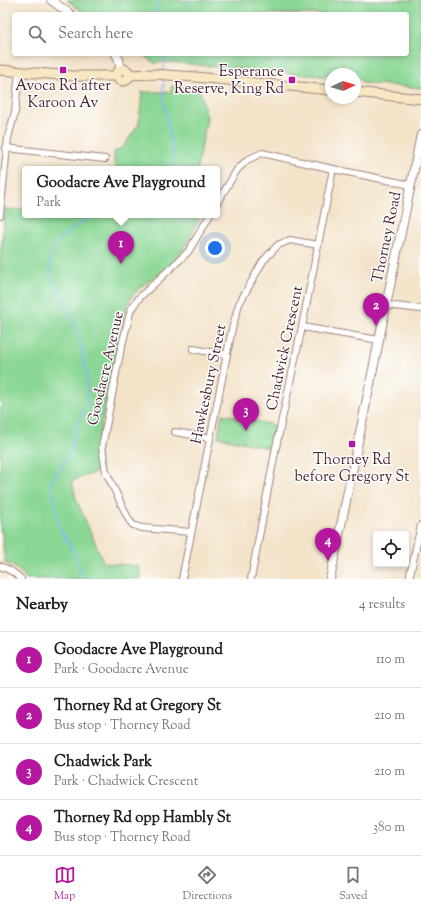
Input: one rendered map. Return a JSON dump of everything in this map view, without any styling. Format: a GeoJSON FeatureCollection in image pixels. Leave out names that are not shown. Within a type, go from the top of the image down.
{"type":"FeatureCollection","features":[{"type":"Feature","properties":{"kind":"main road"},"geometry":{"type":"LineString","coordinates":[[0,70],[73,76],[119,73],[120,81],[128,79],[129,75],[153,74],[325,89]]}},
{"type":"Feature","properties":{"kind":"main road"},"geometry":{"type":"LineString","coordinates":[[361,93],[421,99]]}},
{"type":"Feature","properties":{"kind":"street"},"geometry":{"type":"LineString","coordinates":[[51,0],[67,12]]}},
{"type":"Feature","properties":{"kind":"street"},"geometry":{"type":"LineString","coordinates":[[117,56],[119,60],[119,73]]}},
{"type":"Feature","properties":{"kind":"street"},"geometry":{"type":"LineString","coordinates":[[0,215],[6,148],[8,135],[15,112],[19,71]]}},
{"type":"Feature","properties":{"kind":"street","name":"Thorney Road"},"geometry":{"type":"LineString","coordinates":[[330,579],[421,135]]}},
{"type":"Feature","properties":{"kind":"street"},"geometry":{"type":"LineString","coordinates":[[6,148],[106,160]]}},
{"type":"Feature","properties":{"kind":"street"},"geometry":{"type":"LineString","coordinates":[[220,198],[237,170],[247,160],[262,153],[411,185]]}},
{"type":"Feature","properties":{"kind":"street","name":"Chadwick Crescent"},"geometry":{"type":"LineString","coordinates":[[251,579],[276,447],[302,327],[333,169]]}},
{"type":"Feature","properties":{"kind":"street","name":"Goodacre Avenue"},"geometry":{"type":"LineString","coordinates":[[191,532],[133,526],[108,476],[102,451],[102,444],[120,353],[131,309],[140,297],[188,252],[208,218]]}},
{"type":"Feature","properties":{"kind":"street","name":"Hawkesbury Street"},"geometry":{"type":"LineString","coordinates":[[182,579],[232,329],[240,304],[263,261],[278,245],[290,240],[318,245]]}},
{"type":"Feature","properties":{"kind":"street"},"geometry":{"type":"LineString","coordinates":[[386,305],[421,308]]}},
{"type":"Feature","properties":{"kind":"street"},"geometry":{"type":"LineString","coordinates":[[302,327],[379,340]]}},
{"type":"Feature","properties":{"kind":"street"},"geometry":{"type":"LineString","coordinates":[[193,349],[227,355]]}},
{"type":"Feature","properties":{"kind":"street"},"geometry":{"type":"LineString","coordinates":[[175,432],[210,438]]}},
{"type":"Feature","properties":{"kind":"street"},"geometry":{"type":"LineString","coordinates":[[409,579],[421,525]]}},
{"type":"Feature","properties":{"kind":"street"},"geometry":{"type":"LineString","coordinates":[[0,566],[7,568],[21,579]]}},
{"type":"Feature","properties":{"kind":"green space"},"geometry":{"type":"Polygon","coordinates":[[[67,0],[421,0],[421,88],[362,83],[361,68],[325,68],[325,76],[177,63],[158,62],[156,64],[144,56],[409,56],[409,12],[83,12],[67,0]]]}},
{"type":"Feature","properties":{"kind":"green space"},"geometry":{"type":"Polygon","coordinates":[[[171,86],[199,87],[207,118],[198,166],[115,166],[114,152],[123,147],[139,124],[142,92],[171,92],[171,86]]]}},
{"type":"Feature","properties":{"kind":"green space"},"geometry":{"type":"Polygon","coordinates":[[[5,209],[22,210],[22,218],[199,218],[186,244],[176,259],[166,269],[143,285],[133,295],[129,302],[121,326],[97,445],[101,470],[72,481],[76,499],[104,563],[138,566],[141,579],[26,579],[17,569],[5,563],[2,532],[0,531],[0,262],[5,209]]]}},
{"type":"Feature","properties":{"kind":"green space"},"geometry":{"type":"Polygon","coordinates":[[[222,414],[274,425],[269,448],[218,437],[222,414]]]}},
{"type":"Feature","properties":{"kind":"waterway"},"geometry":{"type":"LineString","coordinates":[[157,0],[159,12]]}},
{"type":"Feature","properties":{"kind":"waterway"},"geometry":{"type":"LineString","coordinates":[[182,12],[190,0]]}},
{"type":"Feature","properties":{"kind":"waterway"},"geometry":{"type":"LineString","coordinates":[[164,72],[165,56]]}},
{"type":"Feature","properties":{"kind":"waterway"},"geometry":{"type":"LineString","coordinates":[[164,78],[163,93],[173,157],[171,166]]}},
{"type":"Feature","properties":{"kind":"waterway"},"geometry":{"type":"LineString","coordinates":[[84,579],[73,550],[60,529],[51,482],[69,456],[78,423],[87,401],[87,375],[79,336],[68,308],[52,278],[50,266],[51,255],[58,240],[88,218]]}},
{"type":"Feature","properties":{"kind":"place","name":"Avoca Rd after Karoon Av"},"geometry":{"type":"Point","coordinates":[63,70]}},
{"type":"Feature","properties":{"kind":"place","name":"Esperance Reserve, King Rd"},"geometry":{"type":"Point","coordinates":[292,80]}},
{"type":"Feature","properties":{"kind":"place","name":"Goodacre Ave Playground"},"geometry":{"type":"Point","coordinates":[121,264]}},
{"type":"Feature","properties":{"kind":"place","name":"Thorney Rd at Gregory St"},"geometry":{"type":"Point","coordinates":[376,326]}},
{"type":"Feature","properties":{"kind":"place","name":"Chadwick Park"},"geometry":{"type":"Point","coordinates":[246,431]}},
{"type":"Feature","properties":{"kind":"place","name":"Thorney Rd before Gregory St"},"geometry":{"type":"Point","coordinates":[352,444]}},
{"type":"Feature","properties":{"kind":"place","name":"Thorney Rd opp Hambly St"},"geometry":{"type":"Point","coordinates":[328,561]}}]}
